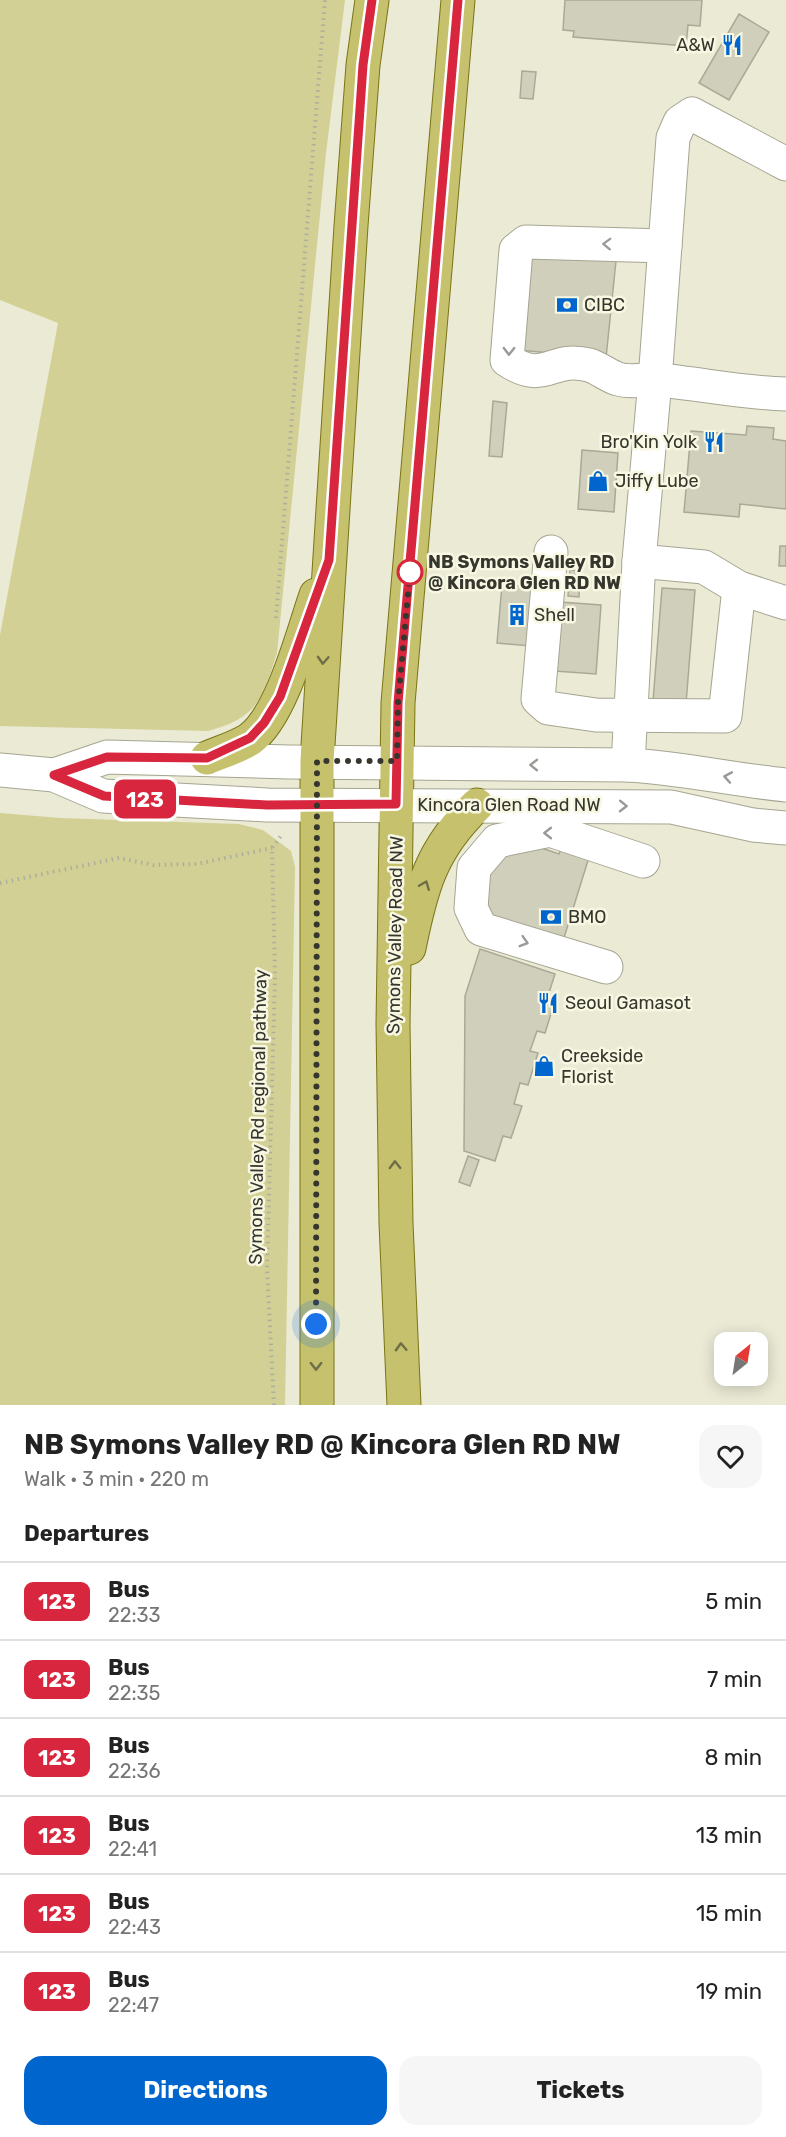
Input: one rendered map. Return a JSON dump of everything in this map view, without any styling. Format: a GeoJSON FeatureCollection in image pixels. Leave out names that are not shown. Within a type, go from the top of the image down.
{"type":"FeatureCollection","features":[{"type":"Feature","properties":{"kind":"main road"},"geometry":{"type":"LineString","coordinates":[[317,1405],[315,804],[329,560],[363,65],[372,0]]}},
{"type":"Feature","properties":{"kind":"main road","name":"Symons Valley Road NW"},"geometry":{"type":"LineString","coordinates":[[404,1405],[396,1223],[393,1024],[398,703],[458,2]]}},
{"type":"Feature","properties":{"kind":"main road"},"geometry":{"type":"LineString","coordinates":[[207,758],[250,738],[264,723],[280,697],[329,560]]}},
{"type":"Feature","properties":{"kind":"main road"},"geometry":{"type":"LineString","coordinates":[[393,1024],[419,898],[440,847],[456,825],[477,805]]}},
{"type":"Feature","properties":{"kind":"street"},"geometry":{"type":"LineString","coordinates":[[628,765],[639,561],[673,138],[680,122],[692,114],[786,164]]}},
{"type":"Feature","properties":{"kind":"street"},"geometry":{"type":"LineString","coordinates":[[665,246],[526,242],[516,250],[507,360],[524,371],[536,372],[562,363],[590,365],[619,380],[655,380],[752,393],[786,394]]}},
{"type":"Feature","properties":{"kind":"street"},"geometry":{"type":"LineString","coordinates":[[551,552],[538,699],[548,708],[596,715],[725,716],[738,588]]}},
{"type":"Feature","properties":{"kind":"street"},"geometry":{"type":"LineString","coordinates":[[639,561],[704,567],[738,588],[786,603]]}},
{"type":"Feature","properties":{"kind":"street","name":"Kincora Glen Road NW"},"geometry":{"type":"LineString","coordinates":[[54,775],[107,757],[207,758],[539,766],[628,765],[679,768],[747,781],[786,785]]}},
{"type":"Feature","properties":{"kind":"street","name":"Kincora Glen Road NW"},"geometry":{"type":"LineString","coordinates":[[0,770],[54,775],[104,796],[267,805],[672,807],[753,825],[786,828]]}},
{"type":"Feature","properties":{"kind":"street"},"geometry":{"type":"LineString","coordinates":[[606,967],[481,929],[471,908],[474,868],[497,841],[550,830],[643,861]]}},
{"type":"Feature","properties":{"kind":"path"},"geometry":{"type":"LineString","coordinates":[[275,629],[325,0]]}},
{"type":"Feature","properties":{"kind":"path"},"geometry":{"type":"LineString","coordinates":[[0,884],[119,858],[153,865],[197,864],[272,848],[283,833]]}},
{"type":"Feature","properties":{"kind":"path","name":"Symons Valley Rd regional pathway"},"geometry":{"type":"LineString","coordinates":[[272,848],[275,955],[267,1268],[274,1405]]}},
{"type":"Feature","properties":{"kind":"shaded area"},"geometry":{"type":"Polygon","coordinates":[[[0,0],[345,0],[326,153],[277,653],[267,683],[256,704],[248,713],[225,726],[208,731],[0,726],[0,635],[58,323],[0,300],[0,0]]]}},
{"type":"Feature","properties":{"kind":"shaded area"},"geometry":{"type":"Polygon","coordinates":[[[0,813],[60,818],[239,824],[263,830],[291,851],[295,867],[285,1405],[0,1405],[0,813]]]}},
{"type":"Feature","properties":{"kind":"building"},"geometry":{"type":"Polygon","coordinates":[[[565,0],[702,0],[700,26],[688,25],[686,46],[573,37],[574,31],[563,30],[565,0]]]}},
{"type":"Feature","properties":{"kind":"building"},"geometry":{"type":"Polygon","coordinates":[[[739,14],[769,32],[729,100],[699,83],[739,14]]]}},
{"type":"Feature","properties":{"kind":"building"},"geometry":{"type":"Polygon","coordinates":[[[522,71],[536,72],[533,99],[520,98],[522,71]]]}},
{"type":"Feature","properties":{"kind":"building","name":"CIBC"},"geometry":{"type":"Polygon","coordinates":[[[527,253],[616,261],[606,358],[518,350],[527,253]]]}},
{"type":"Feature","properties":{"kind":"building"},"geometry":{"type":"Polygon","coordinates":[[[493,401],[507,403],[502,457],[489,456],[493,401]]]}},
{"type":"Feature","properties":{"kind":"building"},"geometry":{"type":"Polygon","coordinates":[[[747,426],[774,428],[773,439],[786,441],[786,509],[740,504],[739,517],[684,512],[691,431],[746,435],[747,426]]]}},
{"type":"Feature","properties":{"kind":"building","name":"Jiffy Lube"},"geometry":{"type":"Polygon","coordinates":[[[582,450],[618,453],[614,512],[578,509],[582,450]]]}},
{"type":"Feature","properties":{"kind":"building"},"geometry":{"type":"Polygon","coordinates":[[[780,546],[786,546],[786,566],[779,566],[780,546]]]}},
{"type":"Feature","properties":{"kind":"building"},"geometry":{"type":"Polygon","coordinates":[[[570,570],[580,571],[579,597],[568,596],[570,570]]]}},
{"type":"Feature","properties":{"kind":"building","name":"Shell"},"geometry":{"type":"Polygon","coordinates":[[[502,585],[536,587],[531,646],[497,643],[502,585]]]}},
{"type":"Feature","properties":{"kind":"building"},"geometry":{"type":"Polygon","coordinates":[[[662,588],[695,590],[686,704],[653,701],[662,588]]]}},
{"type":"Feature","properties":{"kind":"building","name":"Shell"},"geometry":{"type":"Polygon","coordinates":[[[560,602],[601,605],[596,674],[555,671],[560,602]]]}},
{"type":"Feature","properties":{"kind":"building"},"geometry":{"type":"Polygon","coordinates":[[[533,845],[559,854],[562,845],[590,854],[563,941],[490,917],[481,901],[497,855],[533,845]]]}},
{"type":"Feature","properties":{"kind":"building"},"geometry":{"type":"Polygon","coordinates":[[[480,949],[555,974],[547,999],[555,1001],[545,1033],[537,1031],[530,1051],[538,1053],[528,1085],[520,1083],[514,1104],[522,1106],[511,1138],[503,1136],[495,1161],[464,1151],[465,996],[480,949]]]}},
{"type":"Feature","properties":{"kind":"building"},"geometry":{"type":"Polygon","coordinates":[[[468,1156],[479,1160],[470,1186],[459,1182],[468,1156]]]}},
{"type":"Feature","properties":{"kind":"bus line","name":"123"},"geometry":{"type":"LineString","coordinates":[[372,0],[363,65],[329,560],[280,697],[264,723],[250,738],[207,758],[107,757],[54,775],[104,796],[267,805],[396,804],[398,703],[458,0]]}},
{"type":"Feature","properties":{"kind":"place","name":"A&W"},"geometry":{"type":"Point","coordinates":[732,45]}},
{"type":"Feature","properties":{"kind":"place","name":"CIBC"},"geometry":{"type":"Point","coordinates":[567,305]}},
{"type":"Feature","properties":{"kind":"place","name":"Bro'Kin Yolk"},"geometry":{"type":"Point","coordinates":[714,442]}},
{"type":"Feature","properties":{"kind":"place","name":"Jiffy Lube"},"geometry":{"type":"Point","coordinates":[598,481]}},
{"type":"Feature","properties":{"kind":"place","name":"NB Symons Valley RD @ Kincora Glen RD NW"},"geometry":{"type":"Point","coordinates":[410,572]}},
{"type":"Feature","properties":{"kind":"place","name":"Shell"},"geometry":{"type":"Point","coordinates":[517,615]}},
{"type":"Feature","properties":{"kind":"place","name":"BMO"},"geometry":{"type":"Point","coordinates":[551,917]}},
{"type":"Feature","properties":{"kind":"place","name":"Seoul Gamasot"},"geometry":{"type":"Point","coordinates":[548,1003]}},
{"type":"Feature","properties":{"kind":"place","name":"Creekside Florist"},"geometry":{"type":"Point","coordinates":[544,1066]}},
{"type":"Feature","properties":{"kind":"route"},"geometry":{"type":"LineString","coordinates":[[316,1324],[315,804],[317,761],[397,761],[398,703],[410,572]]}}]}
